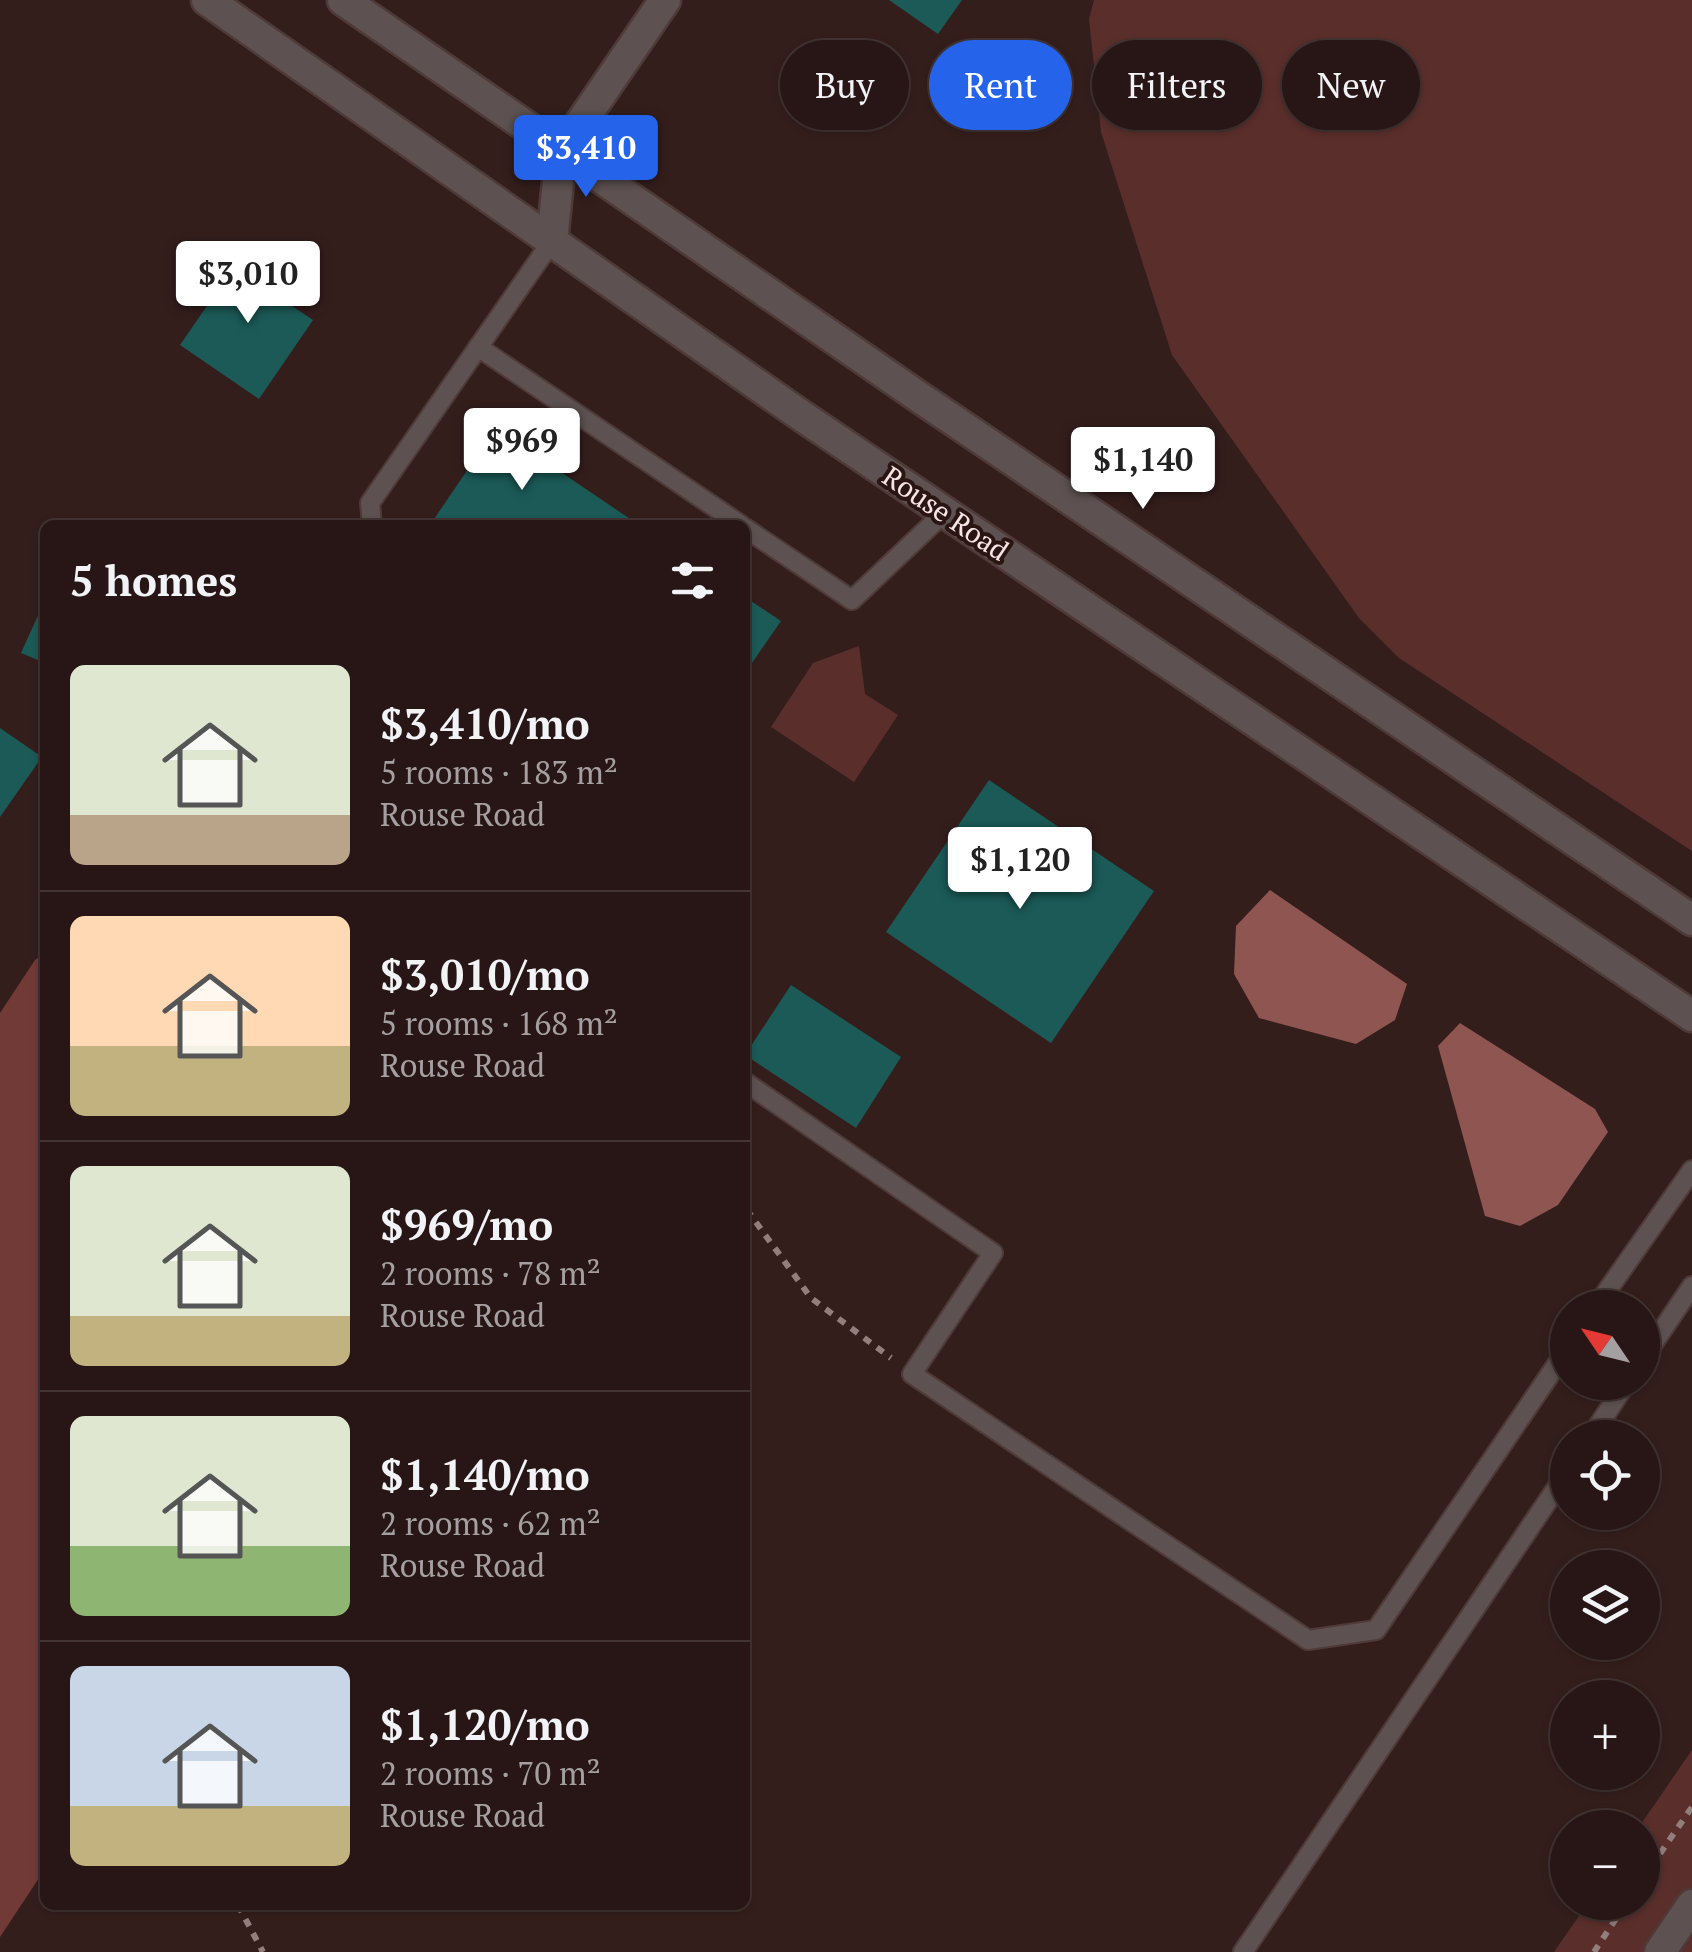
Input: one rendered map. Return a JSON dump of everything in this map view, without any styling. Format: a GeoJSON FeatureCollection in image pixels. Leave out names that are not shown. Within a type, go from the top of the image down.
{"type":"FeatureCollection","features":[{"type":"Feature","properties":{"kind":"street","name":"Rouse Road"},"geometry":{"type":"LineString","coordinates":[[206,0],[946,512],[1692,1016]]}},
{"type":"Feature","properties":{"kind":"street"},"geometry":{"type":"LineString","coordinates":[[343,0],[560,152],[1692,920]]}},
{"type":"Feature","properties":{"kind":"street"},"geometry":{"type":"LineString","coordinates":[[552,242],[560,152],[665,0]]}},
{"type":"Feature","properties":{"kind":"street"},"geometry":{"type":"LineString","coordinates":[[1660,1952],[1692,1905]]}},
{"type":"Feature","properties":{"kind":"lane"},"geometry":{"type":"LineString","coordinates":[[372,520],[370,504],[552,242]]}},
{"type":"Feature","properties":{"kind":"lane"},"geometry":{"type":"LineString","coordinates":[[478,347],[734,520]]}},
{"type":"Feature","properties":{"kind":"lane"},"geometry":{"type":"LineString","coordinates":[[750,531],[852,600],[946,512]]}},
{"type":"Feature","properties":{"kind":"lane"},"geometry":{"type":"LineString","coordinates":[[750,1085],[994,1254],[912,1374],[1308,1640],[1376,1630],[1550,1374]]}},
{"type":"Feature","properties":{"kind":"lane"},"geometry":{"type":"LineString","coordinates":[[1608,1290],[1692,1170]]}},
{"type":"Feature","properties":{"kind":"lane"},"geometry":{"type":"LineString","coordinates":[[1660,1333],[1692,1286]]}},
{"type":"Feature","properties":{"kind":"lane"},"geometry":{"type":"LineString","coordinates":[[1243,1952],[1550,1498]]}},
{"type":"Feature","properties":{"kind":"path"},"geometry":{"type":"LineString","coordinates":[[750,1214],[810,1298],[912,1374]]}},
{"type":"Feature","properties":{"kind":"path"},"geometry":{"type":"LineString","coordinates":[[1660,1854],[1692,1807]]}},
{"type":"Feature","properties":{"kind":"path"},"geometry":{"type":"LineString","coordinates":[[241,1910],[264,1952]]}},
{"type":"Feature","properties":{"kind":"path"},"geometry":{"type":"LineString","coordinates":[[1594,1952],[1615,1920]]}},
{"type":"Feature","properties":{"kind":"shaded area"},"geometry":{"type":"Polygon","coordinates":[[[1094,0],[1692,0],[1692,851],[1399,658],[1359,618],[1172,355],[1101,132],[1262,130],[1262,40],[1092,40],[1092,47],[1089,19],[1094,0]]]}},
{"type":"Feature","properties":{"kind":"shaded area"},"geometry":{"type":"Polygon","coordinates":[[[859,646],[865,694],[898,715],[854,782],[771,727],[813,663],[859,646]]]}},
{"type":"Feature","properties":{"kind":"shaded area"},"geometry":{"type":"Polygon","coordinates":[[[1270,890],[1407,984],[1395,1020],[1356,1044],[1259,1018],[1234,974],[1236,926],[1270,890]]]}},
{"type":"Feature","properties":{"kind":"shaded area"},"geometry":{"type":"Polygon","coordinates":[[[40,956],[40,1877],[0,1937],[0,1013],[40,956]]]}},
{"type":"Feature","properties":{"kind":"shaded area"},"geometry":{"type":"Polygon","coordinates":[[[1460,1023],[1595,1109],[1608,1132],[1558,1205],[1520,1226],[1485,1216],[1438,1046],[1460,1023]]]}},
{"type":"Feature","properties":{"kind":"shaded area"},"geometry":{"type":"Polygon","coordinates":[[[1692,1750],[1692,1952],[1554,1952],[1576,1920],[1660,1920],[1660,1810],[1651,1810],[1692,1750]]]}},
{"type":"Feature","properties":{"kind":"building"},"geometry":{"type":"Polygon","coordinates":[[[889,0],[962,0],[938,34],[889,0]]]}},
{"type":"Feature","properties":{"kind":"building"},"geometry":{"type":"Polygon","coordinates":[[[249,245],[284,267],[268,290],[313,320],[259,399],[180,345],[249,245]]]}},
{"type":"Feature","properties":{"kind":"building"},"geometry":{"type":"Polygon","coordinates":[[[496,428],[632,520],[433,520],[496,428]]]}},
{"type":"Feature","properties":{"kind":"building"},"geometry":{"type":"Polygon","coordinates":[[[750,600],[781,621],[750,666],[750,600]]]}},
{"type":"Feature","properties":{"kind":"building"},"geometry":{"type":"Polygon","coordinates":[[[40,611],[40,661],[21,653],[40,611]]]}},
{"type":"Feature","properties":{"kind":"building"},"geometry":{"type":"Polygon","coordinates":[[[0,728],[40,756],[40,760],[0,817],[0,728]]]}},
{"type":"Feature","properties":{"kind":"building"},"geometry":{"type":"Polygon","coordinates":[[[989,780],[1154,891],[1051,1043],[886,932],[989,780]]]}},
{"type":"Feature","properties":{"kind":"building"},"geometry":{"type":"Polygon","coordinates":[[[791,985],[901,1057],[856,1128],[750,1058],[750,1047],[791,985]]]}}]}
